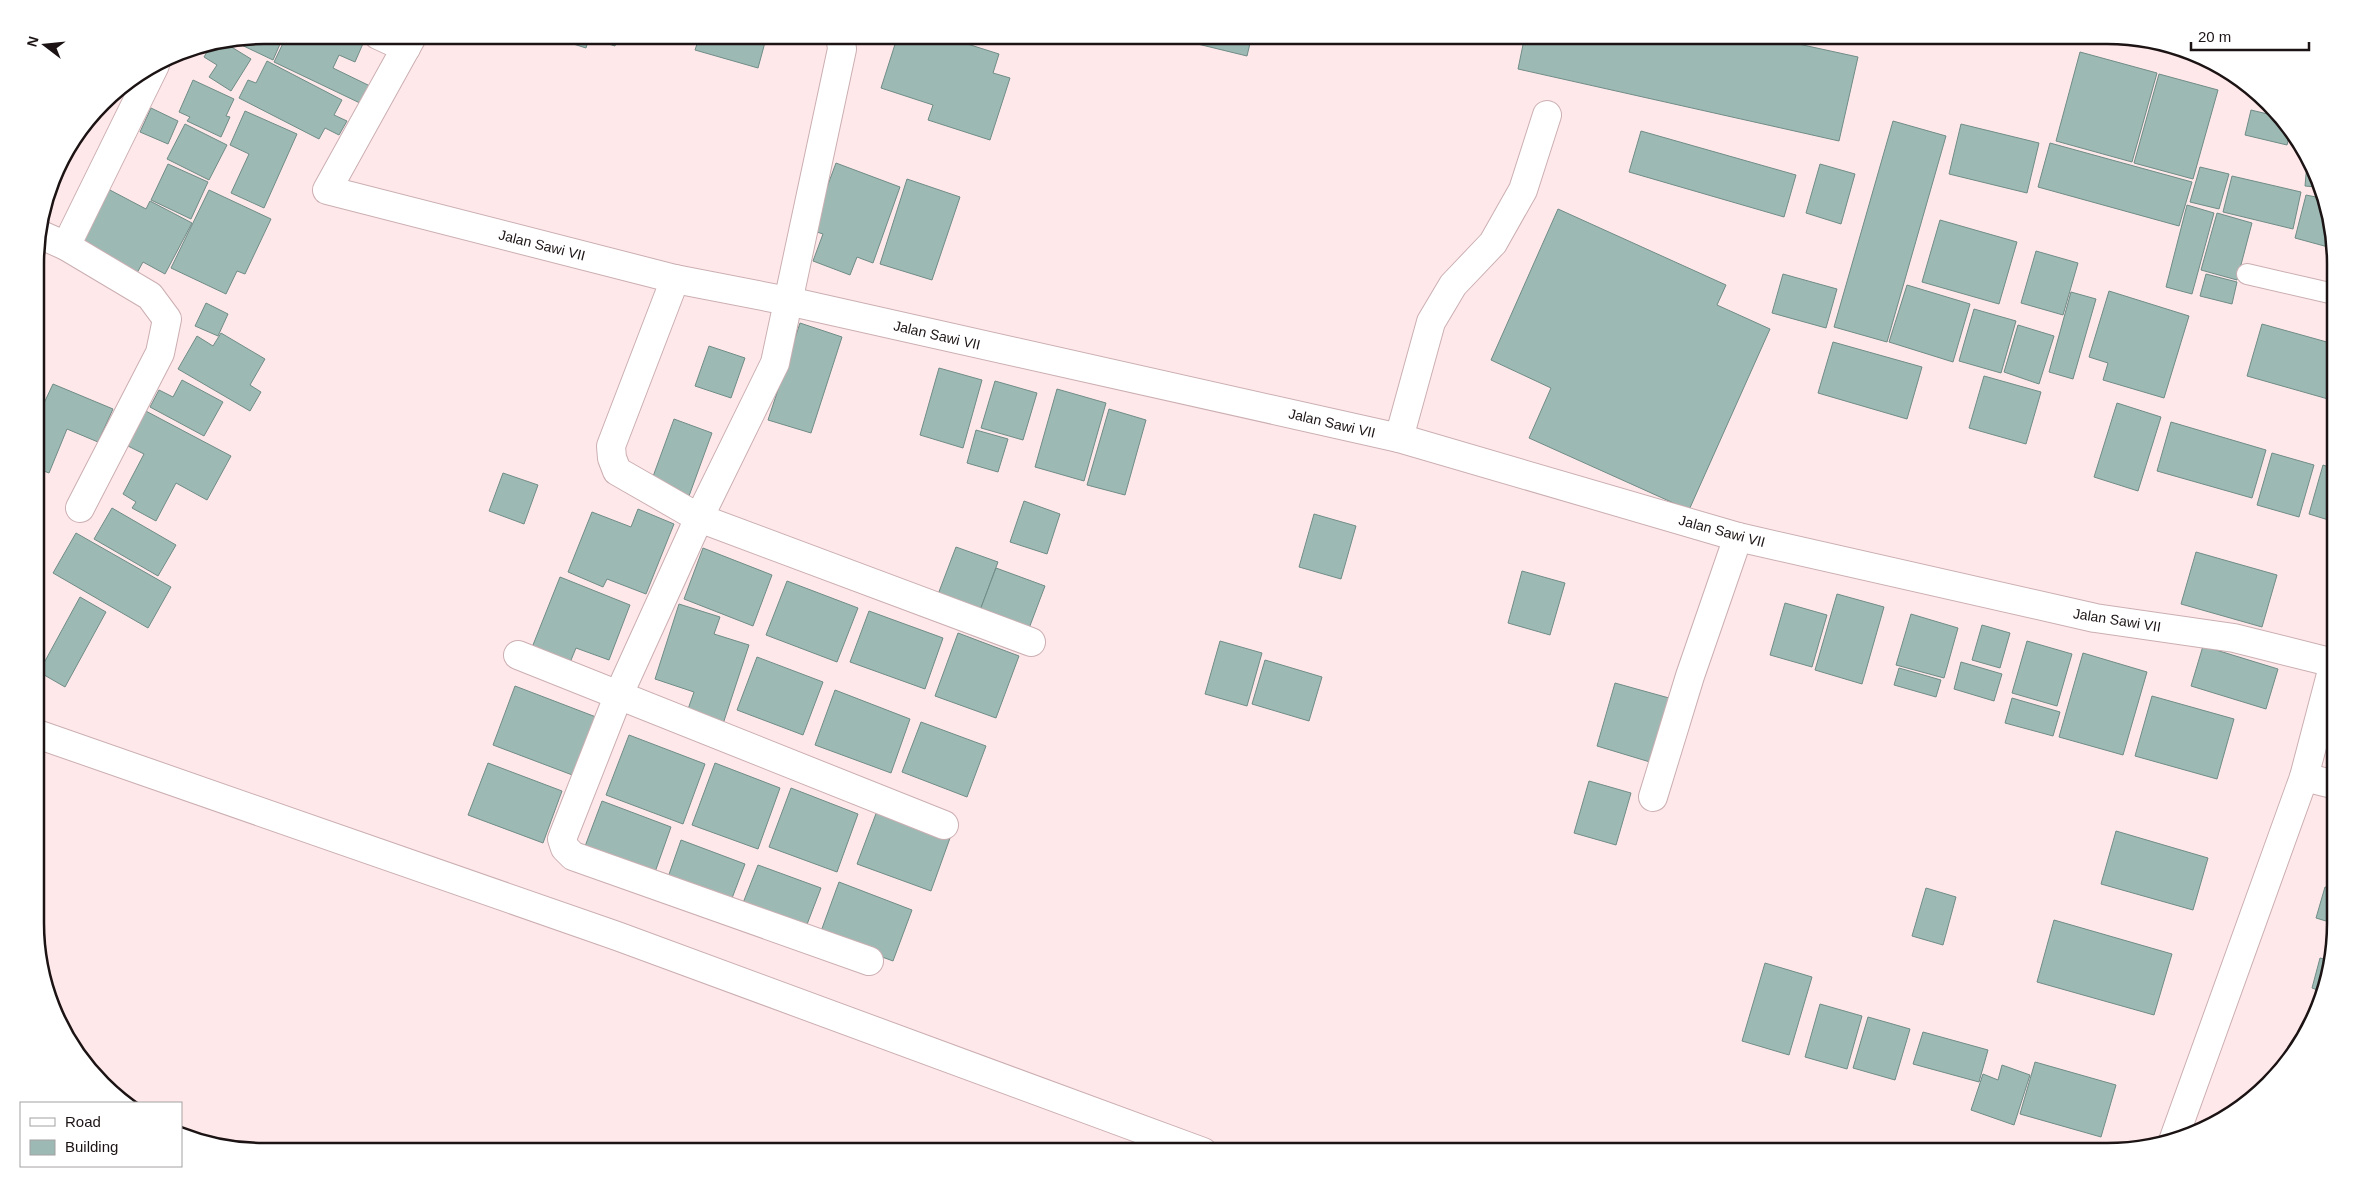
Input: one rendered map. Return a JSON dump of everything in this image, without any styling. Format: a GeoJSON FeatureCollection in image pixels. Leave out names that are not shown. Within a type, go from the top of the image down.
{"type":"FeatureCollection","features":[{"type":"Feature","properties":{"kind":"street","name":"Jalan Sawi VII"},"geometry":{"type":"LineString","coordinates":[[408,44],[327,190],[675,279],[788,301],[1399,438],[1738,537],[2095,618],[2234,638],[2327,659]]}},
{"type":"Feature","properties":{"kind":"street"},"geometry":{"type":"LineString","coordinates":[[841,44],[842,49],[775,363],[699,518],[619,694],[562,839],[565,848],[573,856],[868,961]]}},
{"type":"Feature","properties":{"kind":"street"},"geometry":{"type":"LineString","coordinates":[[66,246],[150,76]]}},
{"type":"Feature","properties":{"kind":"street"},"geometry":{"type":"LineString","coordinates":[[1399,438],[1431,322],[1453,285],[1493,243],[1523,190],[1547,115]]}},
{"type":"Feature","properties":{"kind":"street"},"geometry":{"type":"LineString","coordinates":[[46,237],[66,246],[150,296],[167,319],[160,353],[80,508]]}},
{"type":"Feature","properties":{"kind":"street"},"geometry":{"type":"LineString","coordinates":[[675,279],[611,446],[612,458],[617,471],[699,518],[1031,642]]}},
{"type":"Feature","properties":{"kind":"street"},"geometry":{"type":"LineString","coordinates":[[1653,797],[1690,676],[1738,537]]}},
{"type":"Feature","properties":{"kind":"street"},"geometry":{"type":"LineString","coordinates":[[518,655],[944,825]]}},
{"type":"Feature","properties":{"kind":"street"},"geometry":{"type":"LineString","coordinates":[[2176,1133],[2304,778],[2327,688]]}},
{"type":"Feature","properties":{"kind":"street"},"geometry":{"type":"LineString","coordinates":[[44,737],[617,936],[1179,1143]]}},
{"type":"Feature","properties":{"kind":"street"},"geometry":{"type":"LineString","coordinates":[[2304,778],[2327,783]]}},
{"type":"Feature","properties":{"kind":"lane"},"geometry":{"type":"LineString","coordinates":[[2247,274],[2327,292]]}},
{"type":"Feature","properties":{"kind":"building"},"geometry":{"type":"Polygon","coordinates":[[[280,44],[273,60],[242,45],[280,44]]]}},
{"type":"Feature","properties":{"kind":"building"},"geometry":{"type":"Polygon","coordinates":[[[283,44],[363,44],[355,62],[339,55],[333,68],[370,86],[362,104],[274,62],[283,44]]]}},
{"type":"Feature","properties":{"kind":"building"},"geometry":{"type":"Polygon","coordinates":[[[573,44],[587,44],[586,48],[573,44]]]}},
{"type":"Feature","properties":{"kind":"building"},"geometry":{"type":"Polygon","coordinates":[[[697,44],[765,44],[758,68],[695,50],[697,44]]]}},
{"type":"Feature","properties":{"kind":"building"},"geometry":{"type":"Polygon","coordinates":[[[895,44],[967,44],[999,54],[993,73],[1010,78],[990,140],[928,120],[933,105],[881,88],[895,44]]]}},
{"type":"Feature","properties":{"kind":"building"},"geometry":{"type":"Polygon","coordinates":[[[1198,44],[1250,44],[1247,56],[1198,44]]]}},
{"type":"Feature","properties":{"kind":"building"},"geometry":{"type":"Polygon","coordinates":[[[1523,44],[1798,44],[1858,57],[1839,141],[1518,69],[1523,44]]]}},
{"type":"Feature","properties":{"kind":"building"},"geometry":{"type":"Polygon","coordinates":[[[231,47],[251,59],[231,91],[209,77],[217,65],[204,57],[208,51],[231,47]]]}},
{"type":"Feature","properties":{"kind":"building"},"geometry":{"type":"Polygon","coordinates":[[[2080,52],[2157,73],[2132,162],[2056,141],[2080,52]]]}},
{"type":"Feature","properties":{"kind":"building"},"geometry":{"type":"Polygon","coordinates":[[[267,61],[342,100],[334,115],[347,121],[339,135],[325,128],[319,139],[239,98],[248,80],[256,83],[267,61]]]}},
{"type":"Feature","properties":{"kind":"building"},"geometry":{"type":"Polygon","coordinates":[[[2159,74],[2218,90],[2193,179],[2134,163],[2159,74]]]}},
{"type":"Feature","properties":{"kind":"building"},"geometry":{"type":"Polygon","coordinates":[[[193,80],[234,99],[226,116],[230,117],[221,137],[187,121],[190,117],[179,112],[193,80]]]}},
{"type":"Feature","properties":{"kind":"building"},"geometry":{"type":"Polygon","coordinates":[[[151,108],[178,121],[168,144],[140,132],[151,108]]]}},
{"type":"Feature","properties":{"kind":"building"},"geometry":{"type":"Polygon","coordinates":[[[2251,110],[2269,114],[2289,139],[2287,145],[2245,135],[2251,110]]]}},
{"type":"Feature","properties":{"kind":"building"},"geometry":{"type":"Polygon","coordinates":[[[245,111],[297,134],[264,208],[231,193],[249,154],[230,145],[245,111]]]}},
{"type":"Feature","properties":{"kind":"building"},"geometry":{"type":"Polygon","coordinates":[[[1893,121],[1946,136],[1887,342],[1834,327],[1893,121]]]}},
{"type":"Feature","properties":{"kind":"building"},"geometry":{"type":"Polygon","coordinates":[[[185,124],[227,145],[209,180],[167,159],[185,124]]]}},
{"type":"Feature","properties":{"kind":"building"},"geometry":{"type":"Polygon","coordinates":[[[1961,124],[2039,143],[2027,193],[1949,174],[1961,124]]]}},
{"type":"Feature","properties":{"kind":"building"},"geometry":{"type":"Polygon","coordinates":[[[1641,131],[1796,175],[1784,217],[1629,172],[1641,131]]]}},
{"type":"Feature","properties":{"kind":"building"},"geometry":{"type":"Polygon","coordinates":[[[2050,143],[2192,182],[2179,226],[2038,187],[2050,143]]]}},
{"type":"Feature","properties":{"kind":"building"},"geometry":{"type":"Polygon","coordinates":[[[836,163],[900,187],[873,263],[857,257],[850,275],[813,261],[823,234],[811,230],[836,163]]]}},
{"type":"Feature","properties":{"kind":"building"},"geometry":{"type":"Polygon","coordinates":[[[168,164],[208,182],[191,219],[151,200],[168,164]]]}},
{"type":"Feature","properties":{"kind":"building"},"geometry":{"type":"Polygon","coordinates":[[[1820,164],[1855,174],[1841,224],[1806,213],[1820,164]]]}},
{"type":"Feature","properties":{"kind":"building"},"geometry":{"type":"Polygon","coordinates":[[[2200,167],[2229,174],[2219,209],[2190,202],[2200,167]]]}},
{"type":"Feature","properties":{"kind":"building"},"geometry":{"type":"Polygon","coordinates":[[[2306,169],[2314,187],[2305,186],[2306,169]]]}},
{"type":"Feature","properties":{"kind":"building"},"geometry":{"type":"Polygon","coordinates":[[[2232,176],[2301,192],[2293,229],[2223,212],[2232,176]]]}},
{"type":"Feature","properties":{"kind":"building"},"geometry":{"type":"Polygon","coordinates":[[[907,179],[960,197],[932,280],[880,264],[907,179]]]}},
{"type":"Feature","properties":{"kind":"building"},"geometry":{"type":"Polygon","coordinates":[[[108,189],[146,209],[150,201],[192,223],[165,274],[143,262],[137,273],[81,244],[108,189]]]}},
{"type":"Feature","properties":{"kind":"building"},"geometry":{"type":"Polygon","coordinates":[[[209,190],[271,219],[245,274],[237,271],[226,294],[171,268],[209,190]]]}},
{"type":"Feature","properties":{"kind":"building"},"geometry":{"type":"Polygon","coordinates":[[[2306,195],[2317,197],[2327,247],[2295,238],[2306,195]]]}},
{"type":"Feature","properties":{"kind":"building"},"geometry":{"type":"Polygon","coordinates":[[[2187,205],[2214,213],[2192,294],[2166,287],[2187,205]]]}},
{"type":"Feature","properties":{"kind":"building"},"geometry":{"type":"Polygon","coordinates":[[[1558,209],[1726,285],[1717,305],[1770,329],[1689,510],[1529,438],[1551,388],[1491,360],[1558,209]]]}},
{"type":"Feature","properties":{"kind":"building"},"geometry":{"type":"Polygon","coordinates":[[[2217,213],[2252,223],[2237,280],[2201,270],[2217,213]]]}},
{"type":"Feature","properties":{"kind":"building"},"geometry":{"type":"Polygon","coordinates":[[[1940,220],[2017,242],[1999,304],[1922,282],[1940,220]]]}},
{"type":"Feature","properties":{"kind":"building"},"geometry":{"type":"Polygon","coordinates":[[[2036,251],[2078,263],[2063,315],[2021,303],[2036,251]]]}},
{"type":"Feature","properties":{"kind":"building"},"geometry":{"type":"Polygon","coordinates":[[[1783,274],[1837,289],[1826,328],[1772,313],[1783,274]]]}},
{"type":"Feature","properties":{"kind":"building"},"geometry":{"type":"Polygon","coordinates":[[[2206,274],[2237,282],[2232,304],[2200,296],[2206,274]]]}},
{"type":"Feature","properties":{"kind":"building"},"geometry":{"type":"Polygon","coordinates":[[[1907,285],[1970,304],[1953,362],[1889,342],[1907,285]]]}},
{"type":"Feature","properties":{"kind":"building"},"geometry":{"type":"Polygon","coordinates":[[[2109,291],[2189,316],[2164,398],[2103,380],[2108,363],[2089,357],[2109,291]]]}},
{"type":"Feature","properties":{"kind":"building"},"geometry":{"type":"Polygon","coordinates":[[[2071,292],[2096,299],[2073,379],[2049,372],[2071,292]]]}},
{"type":"Feature","properties":{"kind":"building"},"geometry":{"type":"Polygon","coordinates":[[[206,303],[228,314],[218,336],[195,326],[206,303]]]}},
{"type":"Feature","properties":{"kind":"building"},"geometry":{"type":"Polygon","coordinates":[[[1974,309],[2016,321],[2001,373],[1959,361],[1974,309]]]}},
{"type":"Feature","properties":{"kind":"building"},"geometry":{"type":"Polygon","coordinates":[[[800,323],[842,337],[811,433],[768,420],[800,323]]]}},
{"type":"Feature","properties":{"kind":"building"},"geometry":{"type":"Polygon","coordinates":[[[2262,324],[2327,342],[2327,399],[2247,376],[2262,324]]]}},
{"type":"Feature","properties":{"kind":"building"},"geometry":{"type":"Polygon","coordinates":[[[2018,325],[2054,336],[2039,384],[2004,372],[2018,325]]]}},
{"type":"Feature","properties":{"kind":"building"},"geometry":{"type":"Polygon","coordinates":[[[221,333],[265,359],[250,385],[261,392],[250,411],[178,369],[197,336],[213,346],[221,333]]]}},
{"type":"Feature","properties":{"kind":"building"},"geometry":{"type":"Polygon","coordinates":[[[1833,342],[1922,367],[1907,419],[1818,393],[1833,342]]]}},
{"type":"Feature","properties":{"kind":"building"},"geometry":{"type":"Polygon","coordinates":[[[709,346],[745,358],[731,398],[695,386],[709,346]]]}},
{"type":"Feature","properties":{"kind":"building"},"geometry":{"type":"Polygon","coordinates":[[[939,368],[982,380],[963,448],[920,435],[939,368]]]}},
{"type":"Feature","properties":{"kind":"building"},"geometry":{"type":"Polygon","coordinates":[[[1984,376],[2041,392],[2026,444],[1969,428],[1984,376]]]}},
{"type":"Feature","properties":{"kind":"building"},"geometry":{"type":"Polygon","coordinates":[[[182,380],[223,402],[204,436],[150,407],[159,390],[173,397],[182,380]]]}},
{"type":"Feature","properties":{"kind":"building"},"geometry":{"type":"Polygon","coordinates":[[[995,381],[1037,393],[1023,440],[981,428],[995,381]]]}},
{"type":"Feature","properties":{"kind":"building"},"geometry":{"type":"Polygon","coordinates":[[[53,384],[113,409],[98,442],[67,429],[49,473],[44,471],[44,403],[53,384]]]}},
{"type":"Feature","properties":{"kind":"building"},"geometry":{"type":"Polygon","coordinates":[[[1057,389],[1106,403],[1084,481],[1035,467],[1057,389]]]}},
{"type":"Feature","properties":{"kind":"building"},"geometry":{"type":"Polygon","coordinates":[[[2117,403],[2161,417],[2138,491],[2094,477],[2117,403]]]}},
{"type":"Feature","properties":{"kind":"building"},"geometry":{"type":"Polygon","coordinates":[[[142,409],[231,456],[207,500],[176,483],[156,521],[132,508],[136,502],[123,494],[144,454],[124,444],[142,409]]]}},
{"type":"Feature","properties":{"kind":"building"},"geometry":{"type":"Polygon","coordinates":[[[1109,409],[1146,420],[1125,495],[1087,485],[1109,409]]]}},
{"type":"Feature","properties":{"kind":"building"},"geometry":{"type":"Polygon","coordinates":[[[674,419],[712,433],[689,496],[651,482],[674,419]]]}},
{"type":"Feature","properties":{"kind":"building"},"geometry":{"type":"Polygon","coordinates":[[[2171,422],[2266,450],[2252,498],[2157,471],[2171,422]]]}},
{"type":"Feature","properties":{"kind":"building"},"geometry":{"type":"Polygon","coordinates":[[[976,430],[1008,439],[998,472],[967,463],[976,430]]]}},
{"type":"Feature","properties":{"kind":"building"},"geometry":{"type":"Polygon","coordinates":[[[2272,453],[2314,465],[2299,517],[2257,505],[2272,453]]]}},
{"type":"Feature","properties":{"kind":"building"},"geometry":{"type":"Polygon","coordinates":[[[2323,465],[2327,466],[2327,520],[2309,514],[2323,465]]]}},
{"type":"Feature","properties":{"kind":"building"},"geometry":{"type":"Polygon","coordinates":[[[503,473],[538,485],[524,524],[489,511],[503,473]]]}},
{"type":"Feature","properties":{"kind":"building"},"geometry":{"type":"Polygon","coordinates":[[[1024,501],[1060,514],[1047,554],[1010,542],[1024,501]]]}},
{"type":"Feature","properties":{"kind":"building"},"geometry":{"type":"Polygon","coordinates":[[[112,508],[176,545],[158,576],[94,539],[112,508]]]}},
{"type":"Feature","properties":{"kind":"building"},"geometry":{"type":"Polygon","coordinates":[[[638,509],[674,524],[646,594],[607,579],[603,587],[568,572],[592,512],[631,527],[638,509]]]}},
{"type":"Feature","properties":{"kind":"building"},"geometry":{"type":"Polygon","coordinates":[[[1314,514],[1356,526],[1341,579],[1299,567],[1314,514]]]}},
{"type":"Feature","properties":{"kind":"building"},"geometry":{"type":"Polygon","coordinates":[[[76,533],[171,587],[148,628],[53,573],[76,533]]]}},
{"type":"Feature","properties":{"kind":"building"},"geometry":{"type":"Polygon","coordinates":[[[956,547],[998,562],[979,613],[937,597],[956,547]]]}},
{"type":"Feature","properties":{"kind":"building"},"geometry":{"type":"Polygon","coordinates":[[[703,548],[772,575],[753,626],[684,599],[703,548]]]}},
{"type":"Feature","properties":{"kind":"building"},"geometry":{"type":"Polygon","coordinates":[[[2196,552],[2277,575],[2262,627],[2181,604],[2196,552]]]}},
{"type":"Feature","properties":{"kind":"building"},"geometry":{"type":"Polygon","coordinates":[[[996,568],[1045,586],[1028,631],[979,613],[996,568]]]}},
{"type":"Feature","properties":{"kind":"building"},"geometry":{"type":"Polygon","coordinates":[[[1522,571],[1565,583],[1550,635],[1508,623],[1522,571]]]}},
{"type":"Feature","properties":{"kind":"building"},"geometry":{"type":"Polygon","coordinates":[[[560,577],[630,605],[609,660],[576,648],[569,665],[531,650],[560,577]]]}},
{"type":"Feature","properties":{"kind":"building"},"geometry":{"type":"Polygon","coordinates":[[[787,581],[858,608],[837,662],[766,635],[787,581]]]}},
{"type":"Feature","properties":{"kind":"building"},"geometry":{"type":"Polygon","coordinates":[[[1837,594],[1884,607],[1862,684],[1815,670],[1837,594]]]}},
{"type":"Feature","properties":{"kind":"building"},"geometry":{"type":"Polygon","coordinates":[[[80,597],[106,612],[65,687],[44,675],[44,663],[80,597]]]}},
{"type":"Feature","properties":{"kind":"building"},"geometry":{"type":"Polygon","coordinates":[[[1785,603],[1827,615],[1812,667],[1770,655],[1785,603]]]}},
{"type":"Feature","properties":{"kind":"building"},"geometry":{"type":"Polygon","coordinates":[[[679,604],[720,617],[714,634],[749,645],[723,724],[687,712],[694,692],[655,679],[679,604]]]}},
{"type":"Feature","properties":{"kind":"building"},"geometry":{"type":"Polygon","coordinates":[[[869,611],[943,638],[925,689],[850,662],[869,611]]]}},
{"type":"Feature","properties":{"kind":"building"},"geometry":{"type":"Polygon","coordinates":[[[1911,614],[1958,628],[1944,678],[1896,665],[1911,614]]]}},
{"type":"Feature","properties":{"kind":"building"},"geometry":{"type":"Polygon","coordinates":[[[1982,625],[2010,633],[2000,668],[1972,660],[1982,625]]]}},
{"type":"Feature","properties":{"kind":"building"},"geometry":{"type":"Polygon","coordinates":[[[958,633],[1019,656],[996,718],[935,696],[958,633]]]}},
{"type":"Feature","properties":{"kind":"building"},"geometry":{"type":"Polygon","coordinates":[[[1220,641],[1262,653],[1247,706],[1205,694],[1220,641]]]}},
{"type":"Feature","properties":{"kind":"building"},"geometry":{"type":"Polygon","coordinates":[[[2027,641],[2072,654],[2057,706],[2012,693],[2027,641]]]}},
{"type":"Feature","properties":{"kind":"building"},"geometry":{"type":"Polygon","coordinates":[[[2203,646],[2278,669],[2266,709],[2191,686],[2203,646]]]}},
{"type":"Feature","properties":{"kind":"building"},"geometry":{"type":"Polygon","coordinates":[[[2083,653],[2147,672],[2123,755],[2059,737],[2083,653]]]}},
{"type":"Feature","properties":{"kind":"building"},"geometry":{"type":"Polygon","coordinates":[[[757,657],[823,682],[803,735],[737,710],[757,657]]]}},
{"type":"Feature","properties":{"kind":"building"},"geometry":{"type":"Polygon","coordinates":[[[1265,660],[1322,677],[1309,721],[1252,704],[1265,660]]]}},
{"type":"Feature","properties":{"kind":"building"},"geometry":{"type":"Polygon","coordinates":[[[1961,662],[2002,674],[1994,701],[1954,689],[1961,662]]]}},
{"type":"Feature","properties":{"kind":"building"},"geometry":{"type":"Polygon","coordinates":[[[1899,668],[1941,680],[1936,697],[1894,685],[1899,668]]]}},
{"type":"Feature","properties":{"kind":"building"},"geometry":{"type":"Polygon","coordinates":[[[1615,683],[1669,698],[1650,762],[1597,746],[1615,683]]]}},
{"type":"Feature","properties":{"kind":"building"},"geometry":{"type":"Polygon","coordinates":[[[515,686],[596,717],[575,776],[493,745],[515,686]]]}},
{"type":"Feature","properties":{"kind":"building"},"geometry":{"type":"Polygon","coordinates":[[[835,690],[910,719],[891,773],[815,745],[835,690]]]}},
{"type":"Feature","properties":{"kind":"building"},"geometry":{"type":"Polygon","coordinates":[[[2152,696],[2234,719],[2217,779],[2135,756],[2152,696]]]}},
{"type":"Feature","properties":{"kind":"building"},"geometry":{"type":"Polygon","coordinates":[[[2012,698],[2060,712],[2053,736],[2005,723],[2012,698]]]}},
{"type":"Feature","properties":{"kind":"building"},"geometry":{"type":"Polygon","coordinates":[[[921,722],[986,746],[967,797],[902,772],[921,722]]]}},
{"type":"Feature","properties":{"kind":"building"},"geometry":{"type":"Polygon","coordinates":[[[629,735],[705,764],[683,824],[606,795],[629,735]]]}},
{"type":"Feature","properties":{"kind":"building"},"geometry":{"type":"Polygon","coordinates":[[[488,763],[562,791],[543,843],[468,815],[488,763]]]}},
{"type":"Feature","properties":{"kind":"building"},"geometry":{"type":"Polygon","coordinates":[[[715,763],[780,788],[758,849],[692,825],[715,763]]]}},
{"type":"Feature","properties":{"kind":"building"},"geometry":{"type":"Polygon","coordinates":[[[1589,781],[1631,793],[1616,845],[1574,833],[1589,781]]]}},
{"type":"Feature","properties":{"kind":"building"},"geometry":{"type":"Polygon","coordinates":[[[791,788],[858,814],[837,872],[769,847],[791,788]]]}},
{"type":"Feature","properties":{"kind":"building"},"geometry":{"type":"Polygon","coordinates":[[[602,801],[671,827],[654,875],[584,849],[602,801]]]}},
{"type":"Feature","properties":{"kind":"building"},"geometry":{"type":"Polygon","coordinates":[[[877,811],[950,838],[931,891],[857,864],[877,811]]]}},
{"type":"Feature","properties":{"kind":"building"},"geometry":{"type":"Polygon","coordinates":[[[2116,831],[2208,858],[2193,910],[2101,884],[2116,831]]]}},
{"type":"Feature","properties":{"kind":"building"},"geometry":{"type":"Polygon","coordinates":[[[681,840],[745,864],[729,906],[666,883],[681,840]]]}},
{"type":"Feature","properties":{"kind":"building"},"geometry":{"type":"Polygon","coordinates":[[[758,865],[821,888],[806,927],[743,903],[758,865]]]}},
{"type":"Feature","properties":{"kind":"building"},"geometry":{"type":"Polygon","coordinates":[[[839,882],[912,910],[893,961],[820,934],[839,882]]]}},
{"type":"Feature","properties":{"kind":"building"},"geometry":{"type":"Polygon","coordinates":[[[2325,887],[2327,888],[2327,921],[2316,918],[2325,887]]]}},
{"type":"Feature","properties":{"kind":"building"},"geometry":{"type":"Polygon","coordinates":[[[1926,888],[1956,897],[1943,945],[1912,936],[1926,888]]]}},
{"type":"Feature","properties":{"kind":"building"},"geometry":{"type":"Polygon","coordinates":[[[2054,920],[2172,954],[2154,1015],[2037,982],[2054,920]]]}},
{"type":"Feature","properties":{"kind":"building"},"geometry":{"type":"Polygon","coordinates":[[[2320,958],[2324,959],[2317,990],[2312,988],[2320,958]]]}},
{"type":"Feature","properties":{"kind":"building"},"geometry":{"type":"Polygon","coordinates":[[[1765,963],[1812,977],[1789,1055],[1742,1041],[1765,963]]]}},
{"type":"Feature","properties":{"kind":"building"},"geometry":{"type":"Polygon","coordinates":[[[1820,1004],[1862,1016],[1847,1069],[1805,1057],[1820,1004]]]}},
{"type":"Feature","properties":{"kind":"building"},"geometry":{"type":"Polygon","coordinates":[[[1868,1017],[1910,1029],[1895,1080],[1853,1068],[1868,1017]]]}},
{"type":"Feature","properties":{"kind":"building"},"geometry":{"type":"Polygon","coordinates":[[[1923,1032],[1988,1050],[1979,1082],[1913,1064],[1923,1032]]]}},
{"type":"Feature","properties":{"kind":"building"},"geometry":{"type":"Polygon","coordinates":[[[2035,1062],[2116,1085],[2101,1137],[2020,1114],[2035,1062]]]}},
{"type":"Feature","properties":{"kind":"building"},"geometry":{"type":"Polygon","coordinates":[[[2002,1065],[2030,1075],[2014,1125],[1971,1110],[1983,1074],[1998,1080],[2002,1065]]]}}]}
